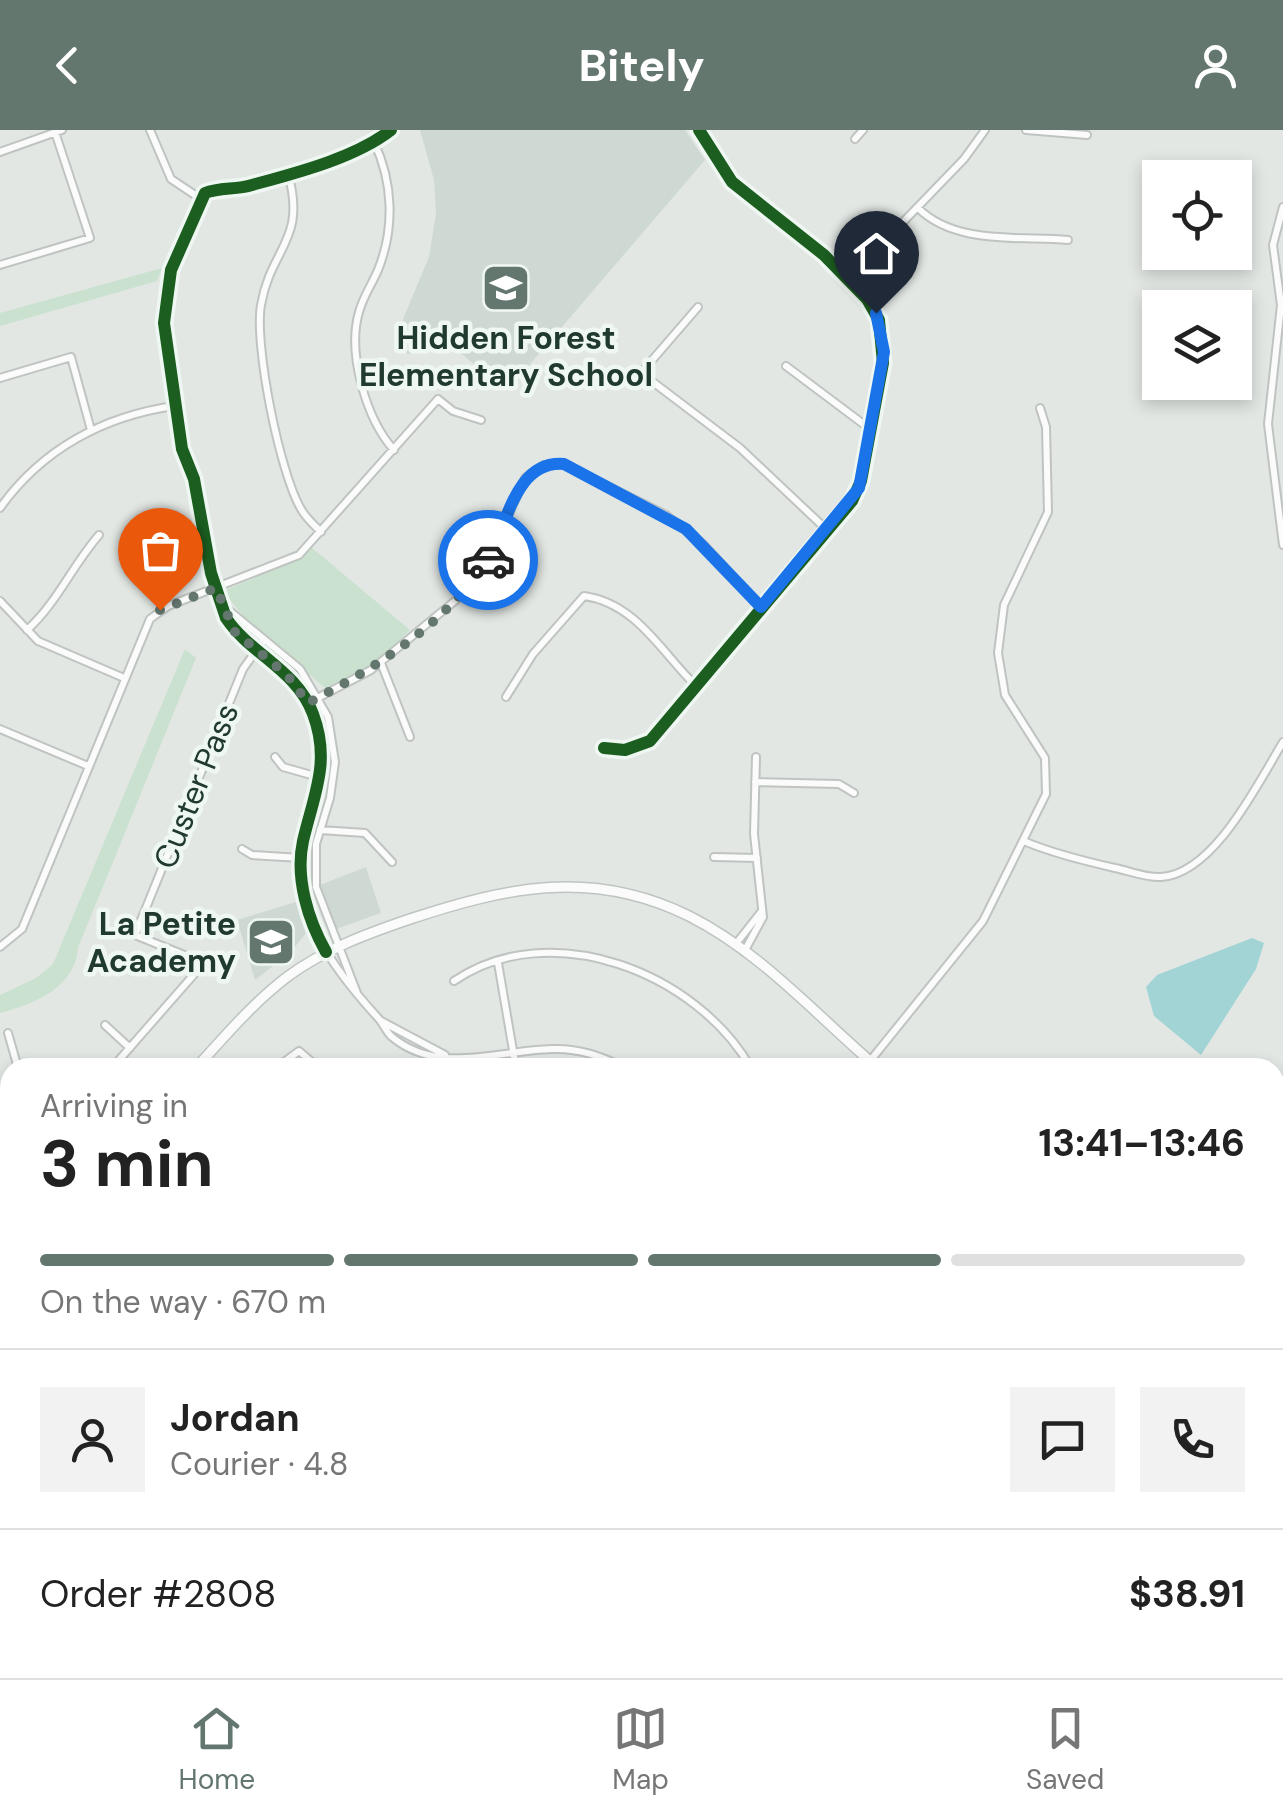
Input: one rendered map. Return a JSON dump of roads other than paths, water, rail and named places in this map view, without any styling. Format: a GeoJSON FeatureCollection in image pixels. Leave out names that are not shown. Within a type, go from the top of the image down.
{"type":"FeatureCollection","features":[{"type":"Feature","properties":{"kind":"main road"},"geometry":{"type":"LineString","coordinates":[[205,1058],[262,998],[326,952],[474,898],[506,890],[567,886],[650,900],[688,916],[740,948],[867,1058]]}},
{"type":"Feature","properties":{"kind":"street"},"geometry":{"type":"LineString","coordinates":[[150,130],[171,180],[201,199]]}},
{"type":"Feature","properties":{"kind":"street"},"geometry":{"type":"LineString","coordinates":[[391,130],[374,142],[250,186],[210,190],[201,199],[178,250],[167,291],[166,353],[174,406],[204,518],[216,588],[235,632],[287,675],[308,703],[321,740],[322,778],[301,858],[307,908],[345,986],[381,1021],[390,1036],[429,1056],[514,1056],[567,1050],[605,1058]]}},
{"type":"Feature","properties":{"kind":"street"},"geometry":{"type":"LineString","coordinates":[[604,748],[625,750],[650,741],[827,530],[856,495],[870,429],[884,336],[872,306],[794,228],[732,182],[699,130]]}},
{"type":"Feature","properties":{"kind":"street"},"geometry":{"type":"LineString","coordinates":[[854,139],[863,130]]}},
{"type":"Feature","properties":{"kind":"street"},"geometry":{"type":"LineString","coordinates":[[848,279],[964,160],[985,130]]}},
{"type":"Feature","properties":{"kind":"street"},"geometry":{"type":"LineString","coordinates":[[1026,130],[1087,135]]}},
{"type":"Feature","properties":{"kind":"street"},"geometry":{"type":"LineString","coordinates":[[0,152],[58,131],[90,238],[0,265]]}},
{"type":"Feature","properties":{"kind":"street"},"geometry":{"type":"LineString","coordinates":[[374,142],[389,188],[390,222],[384,254],[361,305],[355,332],[367,410],[394,450]]}},
{"type":"Feature","properties":{"kind":"street"},"geometry":{"type":"LineString","coordinates":[[288,173],[294,223],[265,289],[259,330],[274,423],[296,497],[321,532]]}},
{"type":"Feature","properties":{"kind":"street"},"geometry":{"type":"LineString","coordinates":[[1283,207],[1273,244],[1281,305],[1268,424],[1283,545]]}},
{"type":"Feature","properties":{"kind":"street"},"geometry":{"type":"LineString","coordinates":[[918,208],[936,224],[954,231],[1068,240]]}},
{"type":"Feature","properties":{"kind":"street"},"geometry":{"type":"LineString","coordinates":[[641,373],[698,307]]}},
{"type":"Feature","properties":{"kind":"street"},"geometry":{"type":"LineString","coordinates":[[0,378],[72,357],[91,430]]}},
{"type":"Feature","properties":{"kind":"street"},"geometry":{"type":"LineString","coordinates":[[786,366],[849,418],[870,429]]}},
{"type":"Feature","properties":{"kind":"street"},"geometry":{"type":"LineString","coordinates":[[629,374],[641,373],[740,448],[827,530]]}},
{"type":"Feature","properties":{"kind":"street"},"geometry":{"type":"LineString","coordinates":[[0,948],[22,928],[150,619],[168,606],[287,561],[321,532],[438,398],[453,411],[481,420]]}},
{"type":"Feature","properties":{"kind":"street"},"geometry":{"type":"LineString","coordinates":[[0,508],[38,464],[91,430],[120,418],[174,406]]}},
{"type":"Feature","properties":{"kind":"street"},"geometry":{"type":"LineString","coordinates":[[879,1058],[958,958],[1026,842],[1046,794],[1046,765],[1040,745],[1005,695],[998,652],[1004,606],[1048,512],[1046,427],[1040,408]]}},
{"type":"Feature","properties":{"kind":"street"},"geometry":{"type":"LineString","coordinates":[[308,703],[381,664],[474,582],[500,538],[525,478],[544,465],[564,464],[666,515],[704,546],[761,607]]}},
{"type":"Feature","properties":{"kind":"street"},"geometry":{"type":"LineString","coordinates":[[27,630],[52,605],[70,571],[98,535]]}},
{"type":"Feature","properties":{"kind":"street"},"geometry":{"type":"LineString","coordinates":[[506,696],[533,654],[584,596],[611,602],[633,616],[694,684]]}},
{"type":"Feature","properties":{"kind":"street"},"geometry":{"type":"LineString","coordinates":[[0,601],[50,648],[124,678]]}},
{"type":"Feature","properties":{"kind":"street"},"geometry":{"type":"LineString","coordinates":[[224,606],[300,670],[320,697],[335,748],[330,798],[314,859],[316,887],[337,947],[356,982],[357,995]]}},
{"type":"Feature","properties":{"kind":"street","name":"Custer Pass"},"geometry":{"type":"LineString","coordinates":[[130,1048],[204,963],[136,935],[243,669],[263,641]]}},
{"type":"Feature","properties":{"kind":"street"},"geometry":{"type":"LineString","coordinates":[[381,664],[410,736]]}},
{"type":"Feature","properties":{"kind":"street"},"geometry":{"type":"LineString","coordinates":[[0,729],[88,766]]}},
{"type":"Feature","properties":{"kind":"street"},"geometry":{"type":"LineString","coordinates":[[1026,842],[1060,856],[1147,876],[1175,874],[1200,862],[1220,839],[1283,742]]}},
{"type":"Feature","properties":{"kind":"street"},"geometry":{"type":"LineString","coordinates":[[274,757],[283,767],[322,778]]}},
{"type":"Feature","properties":{"kind":"street"},"geometry":{"type":"LineString","coordinates":[[740,948],[762,911],[756,757]]}},
{"type":"Feature","properties":{"kind":"street"},"geometry":{"type":"LineString","coordinates":[[755,782],[839,784],[854,793]]}},
{"type":"Feature","properties":{"kind":"street"},"geometry":{"type":"LineString","coordinates":[[319,795],[330,798]]}},
{"type":"Feature","properties":{"kind":"street"},"geometry":{"type":"LineString","coordinates":[[320,830],[364,833],[392,862]]}},
{"type":"Feature","properties":{"kind":"street"},"geometry":{"type":"LineString","coordinates":[[242,850],[252,855],[301,858]]}},
{"type":"Feature","properties":{"kind":"street"},"geometry":{"type":"LineString","coordinates":[[714,857],[757,858]]}},
{"type":"Feature","properties":{"kind":"street"},"geometry":{"type":"LineString","coordinates":[[454,981],[498,963],[560,955],[600,959],[646,973],[706,1010],[743,1058]]}},
{"type":"Feature","properties":{"kind":"street"},"geometry":{"type":"LineString","coordinates":[[498,963],[514,1056]]}},
{"type":"Feature","properties":{"kind":"street"},"geometry":{"type":"LineString","coordinates":[[381,1021],[416,1036],[446,1056]]}},
{"type":"Feature","properties":{"kind":"street"},"geometry":{"type":"LineString","coordinates":[[106,1025],[130,1048],[121,1058]]}},
{"type":"Feature","properties":{"kind":"street"},"geometry":{"type":"LineString","coordinates":[[8,1033],[15,1058]]}},
{"type":"Feature","properties":{"kind":"street"},"geometry":{"type":"LineString","coordinates":[[410,1048],[416,1036]]}},
{"type":"Feature","properties":{"kind":"water"},"geometry":{"type":"Polygon","coordinates":[[[1252,938],[1264,943],[1256,969],[1201,1055],[1154,1016],[1146,987],[1157,975],[1252,938]]]}},
{"type":"Feature","properties":{"kind":"place","name":"Hidden Forest Elementary School"},"geometry":{"type":"Point","coordinates":[506,288]}},
{"type":"Feature","properties":{"kind":"place","name":"La Petite Academy"},"geometry":{"type":"Point","coordinates":[271,942]}}]}
